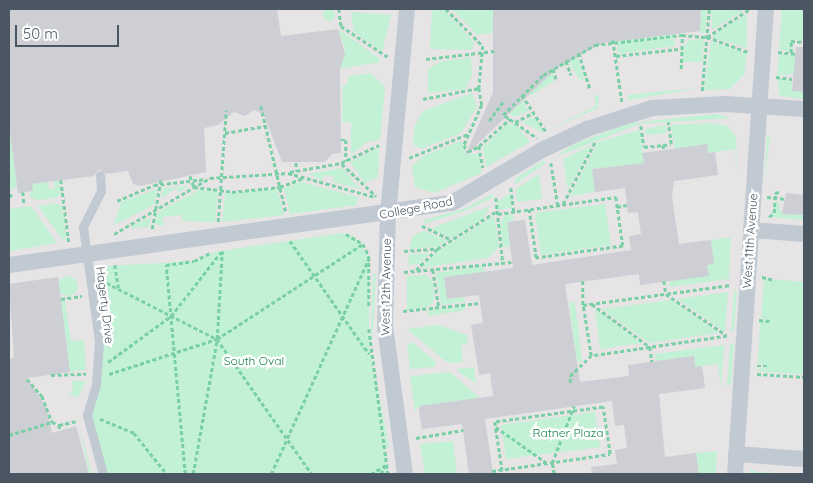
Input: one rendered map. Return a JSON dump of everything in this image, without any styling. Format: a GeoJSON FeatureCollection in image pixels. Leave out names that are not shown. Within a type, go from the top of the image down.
{"type":"FeatureCollection","features":[{"type":"Feature","properties":{"kind":"street","name":"West 12th Avenue"},"geometry":{"type":"LineString","coordinates":[[405,474],[385,341],[388,214],[408,9]]}},
{"type":"Feature","properties":{"kind":"street","name":"West 11th Avenue"},"geometry":{"type":"LineString","coordinates":[[735,474],[766,9]]}},
{"type":"Feature","properties":{"kind":"street","name":"College Road"},"geometry":{"type":"LineString","coordinates":[[9,264],[452,204],[542,150],[613,119],[682,105],[760,106],[804,109]]}},
{"type":"Feature","properties":{"kind":"street"},"geometry":{"type":"LineString","coordinates":[[751,230],[804,234]]}},
{"type":"Feature","properties":{"kind":"street"},"geometry":{"type":"LineString","coordinates":[[736,454],[804,459]]}},
{"type":"Feature","properties":{"kind":"lane","name":"Hagerty Drive"},"geometry":{"type":"LineString","coordinates":[[100,175],[101,192],[90,210],[83,227],[79,256],[98,341],[96,386],[87,415],[103,474]]}},
{"type":"Feature","properties":{"kind":"path"},"geometry":{"type":"LineString","coordinates":[[339,9],[341,26],[389,58]]}},
{"type":"Feature","properties":{"kind":"path"},"geometry":{"type":"LineString","coordinates":[[446,9],[483,46],[479,88],[482,105],[464,145],[468,152],[479,146],[510,119]]}},
{"type":"Feature","properties":{"kind":"path"},"geometry":{"type":"LineString","coordinates":[[702,92],[709,9]]}},
{"type":"Feature","properties":{"kind":"path"},"geometry":{"type":"LineString","coordinates":[[707,37],[750,9]]}},
{"type":"Feature","properties":{"kind":"path"},"geometry":{"type":"LineString","coordinates":[[681,69],[679,49],[682,35]]}},
{"type":"Feature","properties":{"kind":"path"},"geometry":{"type":"LineString","coordinates":[[538,139],[504,116],[522,95],[552,69],[579,53],[613,40],[682,35],[707,37],[750,52]]}},
{"type":"Feature","properties":{"kind":"path"},"geometry":{"type":"LineString","coordinates":[[613,40],[622,103]]}},
{"type":"Feature","properties":{"kind":"path"},"geometry":{"type":"LineString","coordinates":[[791,53],[791,41],[804,42]]}},
{"type":"Feature","properties":{"kind":"path"},"geometry":{"type":"LineString","coordinates":[[616,56],[679,49]]}},
{"type":"Feature","properties":{"kind":"path"},"geometry":{"type":"LineString","coordinates":[[426,59],[495,51]]}},
{"type":"Feature","properties":{"kind":"path"},"geometry":{"type":"LineString","coordinates":[[776,52],[796,54]]}},
{"type":"Feature","properties":{"kind":"path"},"geometry":{"type":"LineString","coordinates":[[579,53],[590,88]]}},
{"type":"Feature","properties":{"kind":"path"},"geometry":{"type":"LineString","coordinates":[[566,61],[571,75]]}},
{"type":"Feature","properties":{"kind":"path"},"geometry":{"type":"LineString","coordinates":[[552,69],[557,80]]}},
{"type":"Feature","properties":{"kind":"path"},"geometry":{"type":"LineString","coordinates":[[774,77],[792,79]]}},
{"type":"Feature","properties":{"kind":"path"},"geometry":{"type":"LineString","coordinates":[[423,99],[479,88]]}},
{"type":"Feature","properties":{"kind":"path"},"geometry":{"type":"LineString","coordinates":[[522,95],[547,134]]}},
{"type":"Feature","properties":{"kind":"path"},"geometry":{"type":"LineString","coordinates":[[490,121],[504,100]]}},
{"type":"Feature","properties":{"kind":"path"},"geometry":{"type":"LineString","coordinates":[[482,105],[486,107]]}},
{"type":"Feature","properties":{"kind":"path"},"geometry":{"type":"LineString","coordinates":[[261,106],[287,217]]}},
{"type":"Feature","properties":{"kind":"path"},"geometry":{"type":"LineString","coordinates":[[218,226],[223,177],[226,110]]}},
{"type":"Feature","properties":{"kind":"path"},"geometry":{"type":"LineString","coordinates":[[515,122],[531,114]]}},
{"type":"Feature","properties":{"kind":"path"},"geometry":{"type":"LineString","coordinates":[[641,126],[644,147],[671,144],[668,122]]}},
{"type":"Feature","properties":{"kind":"path"},"geometry":{"type":"LineString","coordinates":[[225,133],[265,126]]}},
{"type":"Feature","properties":{"kind":"path"},"geometry":{"type":"LineString","coordinates":[[409,158],[468,134]]}},
{"type":"Feature","properties":{"kind":"path"},"geometry":{"type":"LineString","coordinates":[[342,140],[346,140],[346,161]]}},
{"type":"Feature","properties":{"kind":"path"},"geometry":{"type":"LineString","coordinates":[[562,205],[596,141]]}},
{"type":"Feature","properties":{"kind":"path"},"geometry":{"type":"LineString","coordinates":[[117,201],[161,184],[223,177],[288,173],[328,166],[346,161],[382,143]]}},
{"type":"Feature","properties":{"kind":"path"},"geometry":{"type":"LineString","coordinates":[[663,145],[664,150]]}},
{"type":"Feature","properties":{"kind":"path"},"geometry":{"type":"LineString","coordinates":[[479,146],[484,174]]}},
{"type":"Feature","properties":{"kind":"path"},"geometry":{"type":"LineString","coordinates":[[341,148],[346,148]]}},
{"type":"Feature","properties":{"kind":"path"},"geometry":{"type":"LineString","coordinates":[[327,161],[328,166]]}},
{"type":"Feature","properties":{"kind":"path"},"geometry":{"type":"LineString","coordinates":[[296,163],[297,171]]}},
{"type":"Feature","properties":{"kind":"path"},"geometry":{"type":"LineString","coordinates":[[288,173],[377,197],[341,163]]}},
{"type":"Feature","properties":{"kind":"path"},"geometry":{"type":"LineString","coordinates":[[551,163],[558,206]]}},
{"type":"Feature","properties":{"kind":"path"},"geometry":{"type":"LineString","coordinates":[[190,176],[194,187]]}},
{"type":"Feature","properties":{"kind":"path"},"geometry":{"type":"LineString","coordinates":[[194,187],[222,191],[280,187],[306,177]]}},
{"type":"Feature","properties":{"kind":"path"},"geometry":{"type":"LineString","coordinates":[[152,229],[161,179]]}},
{"type":"Feature","properties":{"kind":"path"},"geometry":{"type":"LineString","coordinates":[[61,180],[79,256]]}},
{"type":"Feature","properties":{"kind":"path"},"geometry":{"type":"LineString","coordinates":[[113,235],[207,180]]}},
{"type":"Feature","properties":{"kind":"path"},"geometry":{"type":"LineString","coordinates":[[511,188],[514,212]]}},
{"type":"Feature","properties":{"kind":"path"},"geometry":{"type":"LineString","coordinates":[[23,192],[24,204]]}},
{"type":"Feature","properties":{"kind":"path"},"geometry":{"type":"LineString","coordinates":[[766,220],[774,213],[774,198],[779,192]]}},
{"type":"Feature","properties":{"kind":"path"},"geometry":{"type":"LineString","coordinates":[[9,197],[12,194]]}},
{"type":"Feature","properties":{"kind":"path"},"geometry":{"type":"LineString","coordinates":[[415,271],[437,249],[497,212],[514,212],[616,197],[623,246],[536,258],[529,210]]}},
{"type":"Feature","properties":{"kind":"path"},"geometry":{"type":"LineString","coordinates":[[769,197],[785,199]]}},
{"type":"Feature","properties":{"kind":"path"},"geometry":{"type":"LineString","coordinates":[[496,198],[503,263]]}},
{"type":"Feature","properties":{"kind":"path"},"geometry":{"type":"LineString","coordinates":[[617,207],[627,205]]}},
{"type":"Feature","properties":{"kind":"path"},"geometry":{"type":"LineString","coordinates":[[422,226],[452,240]]}},
{"type":"Feature","properties":{"kind":"path"},"geometry":{"type":"LineString","coordinates":[[342,233],[363,244],[369,256],[369,314]]}},
{"type":"Feature","properties":{"kind":"path"},"geometry":{"type":"LineString","coordinates":[[280,242],[299,239]]}},
{"type":"Feature","properties":{"kind":"path"},"geometry":{"type":"LineString","coordinates":[[290,241],[370,355]]}},
{"type":"Feature","properties":{"kind":"path"},"geometry":{"type":"LineString","coordinates":[[107,374],[217,339],[363,244]]}},
{"type":"Feature","properties":{"kind":"path"},"geometry":{"type":"LineString","coordinates":[[185,474],[166,265],[232,249]]}},
{"type":"Feature","properties":{"kind":"path"},"geometry":{"type":"LineString","coordinates":[[404,251],[437,249]]}},
{"type":"Feature","properties":{"kind":"path"},"geometry":{"type":"LineString","coordinates":[[107,363],[171,316],[222,251]]}},
{"type":"Feature","properties":{"kind":"path"},"geometry":{"type":"LineString","coordinates":[[193,474],[217,339],[222,251]]}},
{"type":"Feature","properties":{"kind":"path"},"geometry":{"type":"LineString","coordinates":[[580,257],[582,252]]}},
{"type":"Feature","properties":{"kind":"path"},"geometry":{"type":"LineString","coordinates":[[272,474],[369,256]]}},
{"type":"Feature","properties":{"kind":"path"},"geometry":{"type":"LineString","coordinates":[[404,272],[512,262]]}},
{"type":"Feature","properties":{"kind":"path"},"geometry":{"type":"LineString","coordinates":[[115,265],[119,289]]}},
{"type":"Feature","properties":{"kind":"path"},"geometry":{"type":"LineString","coordinates":[[433,270],[439,307]]}},
{"type":"Feature","properties":{"kind":"path"},"geometry":{"type":"LineString","coordinates":[[762,277],[775,280]]}},
{"type":"Feature","properties":{"kind":"path"},"geometry":{"type":"LineString","coordinates":[[100,279],[217,339],[312,474]]}},
{"type":"Feature","properties":{"kind":"path"},"geometry":{"type":"LineString","coordinates":[[583,281],[583,305],[591,356]]}},
{"type":"Feature","properties":{"kind":"path"},"geometry":{"type":"LineString","coordinates":[[570,383],[570,376],[591,356],[727,336],[666,294],[664,282]]}},
{"type":"Feature","properties":{"kind":"path"},"geometry":{"type":"LineString","coordinates":[[583,305],[731,285]]}},
{"type":"Feature","properties":{"kind":"path"},"geometry":{"type":"LineString","coordinates":[[61,299],[82,296]]}},
{"type":"Feature","properties":{"kind":"path"},"geometry":{"type":"LineString","coordinates":[[403,311],[480,303]]}},
{"type":"Feature","properties":{"kind":"path"},"geometry":{"type":"LineString","coordinates":[[592,304],[650,347],[652,362]]}},
{"type":"Feature","properties":{"kind":"path"},"geometry":{"type":"LineString","coordinates":[[759,320],[770,321]]}},
{"type":"Feature","properties":{"kind":"path"},"geometry":{"type":"LineString","coordinates":[[369,324],[370,355],[385,465],[388,474]]}},
{"type":"Feature","properties":{"kind":"path"},"geometry":{"type":"LineString","coordinates":[[756,366],[767,366]]}},
{"type":"Feature","properties":{"kind":"path"},"geometry":{"type":"LineString","coordinates":[[51,375],[90,374]]}},
{"type":"Feature","properties":{"kind":"path"},"geometry":{"type":"LineString","coordinates":[[755,374],[804,377]]}},
{"type":"Feature","properties":{"kind":"path"},"geometry":{"type":"LineString","coordinates":[[27,379],[42,396],[52,422]]}},
{"type":"Feature","properties":{"kind":"path"},"geometry":{"type":"LineString","coordinates":[[554,474],[552,463],[574,411],[574,406]]}},
{"type":"Feature","properties":{"kind":"path"},"geometry":{"type":"LineString","coordinates":[[492,471],[610,454],[602,407],[495,422],[502,469]]}},
{"type":"Feature","properties":{"kind":"path"},"geometry":{"type":"LineString","coordinates":[[100,419],[134,432],[167,474]]}},
{"type":"Feature","properties":{"kind":"path"},"geometry":{"type":"LineString","coordinates":[[9,435],[52,422],[59,425],[76,421]]}},
{"type":"Feature","properties":{"kind":"path"},"geometry":{"type":"LineString","coordinates":[[59,425],[60,430]]}},
{"type":"Feature","properties":{"kind":"path"},"geometry":{"type":"LineString","coordinates":[[496,427],[547,463]]}},
{"type":"Feature","properties":{"kind":"path"},"geometry":{"type":"LineString","coordinates":[[416,438],[463,430]]}},
{"type":"Feature","properties":{"kind":"path"},"geometry":{"type":"LineString","coordinates":[[370,474],[385,465]]}},
{"type":"Feature","properties":{"kind":"path"},"geometry":{"type":"LineString","coordinates":[[381,474],[385,465]]}},
{"type":"Feature","properties":{"kind":"shaded area"},"geometry":{"type":"Polygon","coordinates":[[[9,9],[804,9],[804,474],[9,474],[9,9]]]}},
{"type":"Feature","properties":{"kind":"green space"},"geometry":{"type":"Polygon","coordinates":[[[327,9],[331,9],[335,15],[331,21],[327,21],[323,17],[323,13],[327,9]]]}},
{"type":"Feature","properties":{"kind":"green space"},"geometry":{"type":"Polygon","coordinates":[[[432,9],[443,9],[474,42],[472,50],[430,49],[432,9]]]}},
{"type":"Feature","properties":{"kind":"green space"},"geometry":{"type":"Polygon","coordinates":[[[452,9],[493,9],[497,32],[477,35],[452,9]]]}},
{"type":"Feature","properties":{"kind":"green space"},"geometry":{"type":"Polygon","coordinates":[[[701,9],[707,9],[705,33],[700,33],[701,9]]]}},
{"type":"Feature","properties":{"kind":"green space"},"geometry":{"type":"Polygon","coordinates":[[[711,9],[746,9],[712,30],[711,9]]]}},
{"type":"Feature","properties":{"kind":"green space"},"geometry":{"type":"Polygon","coordinates":[[[782,9],[804,9],[804,40],[791,40],[791,52],[779,50],[782,9]]]}},
{"type":"Feature","properties":{"kind":"green space"},"geometry":{"type":"Polygon","coordinates":[[[351,12],[391,15],[382,52],[354,32],[351,12]]]}},
{"type":"Feature","properties":{"kind":"green space"},"geometry":{"type":"Polygon","coordinates":[[[747,14],[747,48],[713,38],[713,35],[747,14]]]}},
{"type":"Feature","properties":{"kind":"green space"},"geometry":{"type":"Polygon","coordinates":[[[338,29],[380,59],[380,62],[340,69],[345,49],[338,29]]]}},
{"type":"Feature","properties":{"kind":"green space"},"geometry":{"type":"Polygon","coordinates":[[[673,34],[675,46],[618,54],[617,41],[673,34]]]}},
{"type":"Feature","properties":{"kind":"green space"},"geometry":{"type":"Polygon","coordinates":[[[704,39],[702,62],[683,62],[682,48],[690,40],[704,39]]]}},
{"type":"Feature","properties":{"kind":"green space"},"geometry":{"type":"Polygon","coordinates":[[[711,41],[747,54],[744,75],[730,89],[704,90],[711,41]]]}},
{"type":"Feature","properties":{"kind":"green space"},"geometry":{"type":"Polygon","coordinates":[[[779,54],[795,55],[795,64],[804,66],[804,72],[777,76],[779,54]]]}},
{"type":"Feature","properties":{"kind":"green space"},"geometry":{"type":"Polygon","coordinates":[[[577,56],[584,79],[580,80],[568,61],[577,56]]]}},
{"type":"Feature","properties":{"kind":"green space"},"geometry":{"type":"Polygon","coordinates":[[[471,57],[472,75],[465,89],[428,93],[428,69],[440,62],[471,57]]]}},
{"type":"Feature","properties":{"kind":"green space"},"geometry":{"type":"Polygon","coordinates":[[[552,71],[554,81],[530,96],[528,92],[552,71]]]}},
{"type":"Feature","properties":{"kind":"green space"},"geometry":{"type":"Polygon","coordinates":[[[371,73],[385,87],[380,140],[367,142],[351,155],[351,122],[342,122],[343,85],[347,85],[348,76],[371,73]]]}},
{"type":"Feature","properties":{"kind":"green space"},"geometry":{"type":"Polygon","coordinates":[[[777,79],[792,80],[792,91],[804,92],[804,99],[780,96],[777,79]]]}},
{"type":"Feature","properties":{"kind":"green space"},"geometry":{"type":"Polygon","coordinates":[[[700,88],[629,100],[628,95],[644,93],[700,88]]]}},
{"type":"Feature","properties":{"kind":"green space"},"geometry":{"type":"Polygon","coordinates":[[[472,93],[477,106],[461,133],[421,149],[413,144],[415,125],[423,111],[472,93]]]}},
{"type":"Feature","properties":{"kind":"green space"},"geometry":{"type":"Polygon","coordinates":[[[599,95],[598,108],[548,130],[596,106],[594,96],[599,95]]]}},
{"type":"Feature","properties":{"kind":"green space"},"geometry":{"type":"Polygon","coordinates":[[[521,99],[528,111],[515,117],[508,113],[521,99]]]}},
{"type":"Feature","properties":{"kind":"green space"},"geometry":{"type":"Polygon","coordinates":[[[716,114],[731,118],[639,124],[556,157],[574,144],[631,123],[716,114]]]}},
{"type":"Feature","properties":{"kind":"green space"},"geometry":{"type":"Polygon","coordinates":[[[533,117],[539,122],[544,133],[522,122],[533,117]]]}},
{"type":"Feature","properties":{"kind":"green space"},"geometry":{"type":"Polygon","coordinates":[[[710,123],[727,126],[736,136],[737,173],[735,149],[708,153],[707,145],[675,149],[671,125],[710,123]]]}},
{"type":"Feature","properties":{"kind":"green space"},"geometry":{"type":"Polygon","coordinates":[[[9,124],[17,186],[10,191],[9,189],[9,124]]]}},
{"type":"Feature","properties":{"kind":"green space"},"geometry":{"type":"Polygon","coordinates":[[[515,124],[530,142],[486,167],[483,147],[506,125],[515,124]]]}},
{"type":"Feature","properties":{"kind":"green space"},"geometry":{"type":"Polygon","coordinates":[[[666,125],[667,133],[646,135],[645,129],[666,125]]]}},
{"type":"Feature","properties":{"kind":"green space"},"geometry":{"type":"Polygon","coordinates":[[[640,130],[644,163],[592,169],[595,192],[570,196],[598,142],[640,130]]]}},
{"type":"Feature","properties":{"kind":"green space"},"geometry":{"type":"Polygon","coordinates":[[[767,136],[770,136],[764,187],[767,136]]]}},
{"type":"Feature","properties":{"kind":"green space"},"geometry":{"type":"Polygon","coordinates":[[[461,141],[466,154],[479,154],[482,173],[434,193],[415,187],[412,166],[423,156],[461,141]]]}},
{"type":"Feature","properties":{"kind":"green space"},"geometry":{"type":"Polygon","coordinates":[[[592,145],[568,190],[563,159],[592,145]]]}},
{"type":"Feature","properties":{"kind":"green space"},"geometry":{"type":"Polygon","coordinates":[[[379,148],[378,177],[365,183],[350,162],[379,148]]]}},
{"type":"Feature","properties":{"kind":"green space"},"geometry":{"type":"Polygon","coordinates":[[[544,160],[545,164],[515,184],[515,179],[544,160]]]}},
{"type":"Feature","properties":{"kind":"green space"},"geometry":{"type":"Polygon","coordinates":[[[342,168],[360,189],[333,182],[334,177],[324,175],[322,180],[308,174],[342,168]]]}},
{"type":"Feature","properties":{"kind":"green space"},"geometry":{"type":"Polygon","coordinates":[[[539,174],[542,199],[517,202],[516,189],[539,174]]]}},
{"type":"Feature","properties":{"kind":"green space"},"geometry":{"type":"Polygon","coordinates":[[[54,181],[59,181],[60,194],[56,198],[36,200],[29,196],[32,184],[48,182],[49,189],[55,189],[54,181]]]}},
{"type":"Feature","properties":{"kind":"green space"},"geometry":{"type":"Polygon","coordinates":[[[301,182],[358,197],[356,205],[290,214],[284,188],[301,182]]]}},
{"type":"Feature","properties":{"kind":"green space"},"geometry":{"type":"Polygon","coordinates":[[[190,186],[179,192],[176,188],[161,199],[163,188],[190,186]]]}},
{"type":"Feature","properties":{"kind":"green space"},"geometry":{"type":"Polygon","coordinates":[[[157,189],[154,205],[114,225],[121,202],[157,189]]]}},
{"type":"Feature","properties":{"kind":"green space"},"geometry":{"type":"Polygon","coordinates":[[[277,189],[284,215],[222,222],[225,193],[277,189]]]}},
{"type":"Feature","properties":{"kind":"green space"},"geometry":{"type":"Polygon","coordinates":[[[199,190],[218,192],[215,222],[182,221],[181,215],[163,217],[164,226],[155,224],[158,212],[199,190]]]}},
{"type":"Feature","properties":{"kind":"green space"},"geometry":{"type":"Polygon","coordinates":[[[510,193],[512,208],[498,210],[497,202],[510,193]]]}},
{"type":"Feature","properties":{"kind":"green space"},"geometry":{"type":"Polygon","coordinates":[[[492,194],[494,197],[470,209],[425,224],[424,220],[464,209],[492,194]]]}},
{"type":"Feature","properties":{"kind":"green space"},"geometry":{"type":"Polygon","coordinates":[[[776,199],[782,214],[804,215],[804,220],[771,217],[776,199]]]}},
{"type":"Feature","properties":{"kind":"green space"},"geometry":{"type":"Polygon","coordinates":[[[56,203],[62,206],[66,238],[62,239],[38,206],[56,203]]]}},
{"type":"Feature","properties":{"kind":"green space"},"geometry":{"type":"Polygon","coordinates":[[[605,204],[611,245],[541,255],[535,213],[605,204]]]}},
{"type":"Feature","properties":{"kind":"green space"},"geometry":{"type":"Polygon","coordinates":[[[31,206],[57,243],[9,251],[9,209],[31,206]]]}},
{"type":"Feature","properties":{"kind":"green space"},"geometry":{"type":"Polygon","coordinates":[[[490,206],[483,219],[452,238],[430,229],[490,206]]]}},
{"type":"Feature","properties":{"kind":"green space"},"geometry":{"type":"Polygon","coordinates":[[[505,215],[513,215],[513,221],[507,222],[510,246],[503,247],[500,223],[505,215]]]}},
{"type":"Feature","properties":{"kind":"green space"},"geometry":{"type":"Polygon","coordinates":[[[494,216],[499,247],[488,258],[421,268],[438,251],[494,216]]]}},
{"type":"Feature","properties":{"kind":"green space"},"geometry":{"type":"Polygon","coordinates":[[[151,217],[149,227],[131,228],[132,226],[151,217]]]}},
{"type":"Feature","properties":{"kind":"green space"},"geometry":{"type":"Polygon","coordinates":[[[423,231],[447,240],[438,247],[409,249],[413,236],[423,231]]]}},
{"type":"Feature","properties":{"kind":"green space","name":"South Oval"},"geometry":{"type":"Polygon","coordinates":[[[342,233],[354,236],[369,256],[369,343],[388,474],[103,474],[88,421],[99,341],[105,338],[97,281],[102,271],[108,266],[193,261],[214,252],[342,233]]]}},
{"type":"Feature","properties":{"kind":"green space"},"geometry":{"type":"Polygon","coordinates":[[[731,237],[729,279],[670,287],[669,281],[708,275],[707,265],[714,264],[711,240],[731,237]]]}},
{"type":"Feature","properties":{"kind":"green space"},"geometry":{"type":"Polygon","coordinates":[[[430,253],[419,264],[408,265],[409,254],[430,253]]]}},
{"type":"Feature","properties":{"kind":"green space"},"geometry":{"type":"Polygon","coordinates":[[[483,266],[484,272],[445,277],[447,299],[464,297],[465,302],[441,305],[436,273],[483,266]]]}},
{"type":"Feature","properties":{"kind":"green space"},"geometry":{"type":"Polygon","coordinates":[[[373,274],[376,274],[372,347],[371,329],[373,274]]]}},
{"type":"Feature","properties":{"kind":"green space"},"geometry":{"type":"Polygon","coordinates":[[[426,275],[433,282],[434,301],[428,307],[407,310],[407,276],[426,275]]]}},
{"type":"Feature","properties":{"kind":"green space"},"geometry":{"type":"Polygon","coordinates":[[[68,276],[75,279],[78,286],[75,293],[68,296],[61,293],[58,286],[61,279],[68,276]]]}},
{"type":"Feature","properties":{"kind":"green space"},"geometry":{"type":"Polygon","coordinates":[[[764,279],[804,282],[804,375],[757,371],[767,365],[758,364],[760,321],[770,320],[761,319],[764,279]]]}},
{"type":"Feature","properties":{"kind":"green space"},"geometry":{"type":"Polygon","coordinates":[[[737,290],[734,331],[731,332],[734,291],[737,290]]]}},
{"type":"Feature","properties":{"kind":"green space"},"geometry":{"type":"Polygon","coordinates":[[[728,292],[725,332],[678,299],[728,292]]]}},
{"type":"Feature","properties":{"kind":"green space"},"geometry":{"type":"Polygon","coordinates":[[[671,300],[719,333],[649,343],[602,309],[671,300]]]}},
{"type":"Feature","properties":{"kind":"green space"},"geometry":{"type":"Polygon","coordinates":[[[61,301],[65,301],[71,341],[84,340],[86,370],[70,372],[61,301]]]}},
{"type":"Feature","properties":{"kind":"green space"},"geometry":{"type":"Polygon","coordinates":[[[575,302],[582,361],[577,362],[569,303],[575,302]]]}},
{"type":"Feature","properties":{"kind":"green space"},"geometry":{"type":"Polygon","coordinates":[[[465,306],[465,310],[428,316],[428,311],[465,306]]]}},
{"type":"Feature","properties":{"kind":"green space"},"geometry":{"type":"Polygon","coordinates":[[[595,310],[597,310],[642,343],[600,349],[595,310]]]}},
{"type":"Feature","properties":{"kind":"green space"},"geometry":{"type":"Polygon","coordinates":[[[439,325],[467,335],[468,344],[461,345],[463,362],[448,363],[407,329],[439,325]]]}},
{"type":"Feature","properties":{"kind":"green space"},"geometry":{"type":"Polygon","coordinates":[[[412,342],[436,362],[435,367],[410,369],[407,344],[412,342]]]}},
{"type":"Feature","properties":{"kind":"green space"},"geometry":{"type":"Polygon","coordinates":[[[730,344],[734,344],[731,384],[727,386],[730,344]]]}},
{"type":"Feature","properties":{"kind":"green space"},"geometry":{"type":"Polygon","coordinates":[[[724,345],[721,387],[718,364],[695,367],[694,356],[656,361],[655,354],[724,345]]]}},
{"type":"Feature","properties":{"kind":"green space"},"geometry":{"type":"Polygon","coordinates":[[[474,367],[476,383],[457,371],[458,369],[474,367]]]}},
{"type":"Feature","properties":{"kind":"green space"},"geometry":{"type":"Polygon","coordinates":[[[374,369],[389,447],[386,448],[376,392],[374,369]]]}},
{"type":"Feature","properties":{"kind":"green space"},"geometry":{"type":"Polygon","coordinates":[[[450,372],[480,398],[419,406],[415,412],[410,376],[450,372]]]}},
{"type":"Feature","properties":{"kind":"green space"},"geometry":{"type":"Polygon","coordinates":[[[72,381],[86,381],[78,397],[67,395],[73,392],[72,381]]]}},
{"type":"Feature","properties":{"kind":"green space","name":"Ratner Plaza"},"geometry":{"type":"Polygon","coordinates":[[[595,412],[600,447],[506,459],[501,425],[595,412]]]}},
{"type":"Feature","properties":{"kind":"green space"},"geometry":{"type":"Polygon","coordinates":[[[79,425],[92,474],[89,474],[79,425]]]}},
{"type":"Feature","properties":{"kind":"green space"},"geometry":{"type":"Polygon","coordinates":[[[453,441],[457,474],[425,474],[420,444],[453,441]]]}},
{"type":"Feature","properties":{"kind":"green space"},"geometry":{"type":"Polygon","coordinates":[[[717,451],[716,474],[699,474],[696,453],[717,451]]]}},
{"type":"Feature","properties":{"kind":"green space"},"geometry":{"type":"Polygon","coordinates":[[[750,469],[757,472],[804,474],[750,474],[750,469]]]}},
{"type":"Feature","properties":{"kind":"building"},"geometry":{"type":"Polygon","coordinates":[[[9,9],[277,9],[281,36],[338,29],[345,54],[340,69],[341,153],[332,154],[325,162],[282,162],[264,115],[254,110],[245,116],[234,112],[218,125],[204,128],[206,172],[140,186],[133,184],[128,171],[106,174],[99,169],[94,176],[32,184],[33,191],[18,193],[9,124],[9,9]]]}},
{"type":"Feature","properties":{"kind":"building"},"geometry":{"type":"Polygon","coordinates":[[[493,9],[701,9],[700,31],[603,43],[556,69],[465,156],[493,92],[493,9]]]}},
{"type":"Feature","properties":{"kind":"building"},"geometry":{"type":"Polygon","coordinates":[[[796,47],[804,47],[804,92],[792,91],[796,47]]]}},
{"type":"Feature","properties":{"kind":"building"},"geometry":{"type":"Polygon","coordinates":[[[707,144],[708,153],[715,152],[718,175],[674,181],[672,197],[679,244],[711,240],[714,264],[707,265],[709,276],[640,285],[639,274],[565,284],[580,382],[629,376],[628,365],[694,356],[695,367],[702,366],[705,388],[659,394],[665,457],[696,453],[699,474],[592,474],[591,467],[617,464],[615,450],[627,448],[624,425],[615,426],[612,401],[485,419],[493,474],[469,474],[462,424],[422,429],[419,412],[419,406],[493,396],[490,373],[479,375],[471,325],[483,323],[479,295],[447,299],[444,277],[513,268],[507,222],[525,220],[532,265],[631,250],[629,236],[641,234],[638,212],[628,213],[625,188],[595,192],[592,169],[644,163],[642,153],[707,144]]]}},
{"type":"Feature","properties":{"kind":"building"},"geometry":{"type":"Polygon","coordinates":[[[786,193],[804,195],[804,215],[782,214],[786,193]]]}},
{"type":"Feature","properties":{"kind":"building"},"geometry":{"type":"Polygon","coordinates":[[[58,277],[70,372],[27,378],[46,407],[52,433],[76,426],[89,474],[9,474],[9,360],[14,357],[9,284],[58,277]]]}}]}
